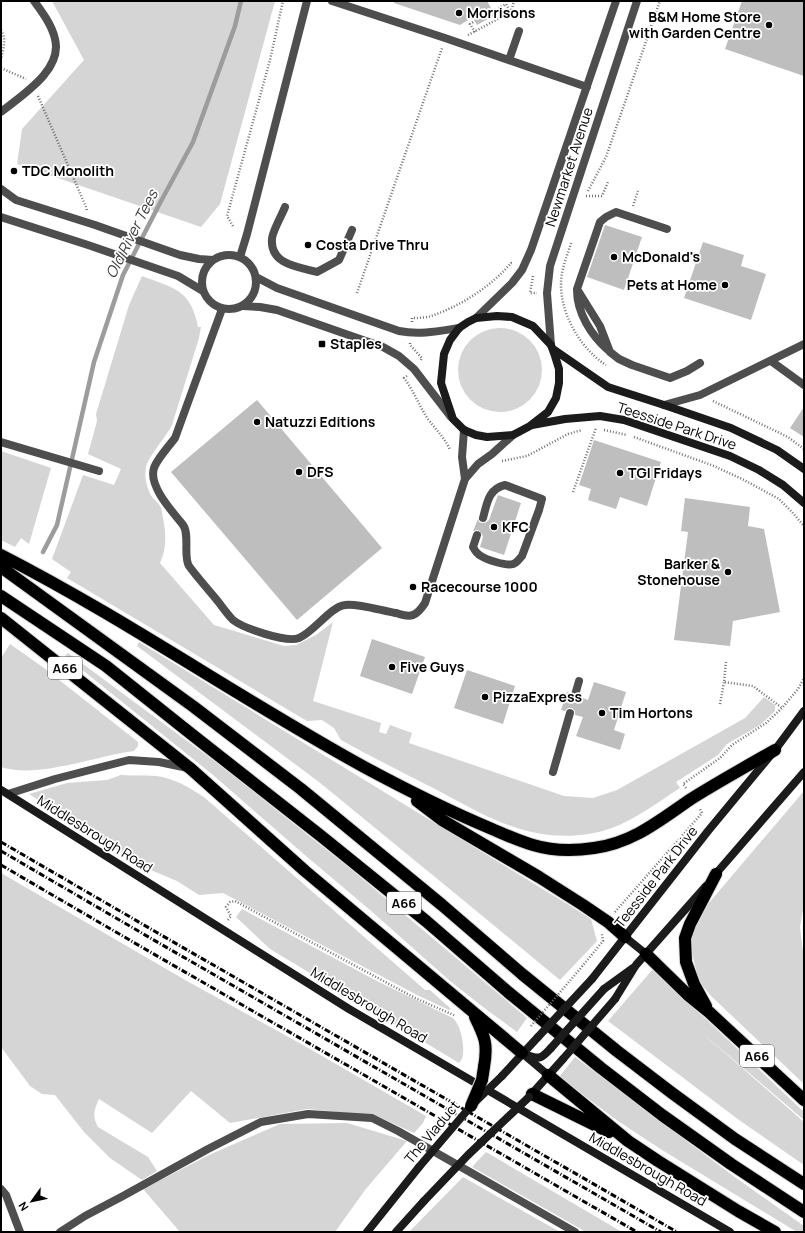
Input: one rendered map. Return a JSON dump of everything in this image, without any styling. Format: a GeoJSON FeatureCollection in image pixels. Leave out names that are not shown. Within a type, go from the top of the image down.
{"type":"FeatureCollection","features":[{"type":"Feature","properties":{"kind":"highway"},"geometry":{"type":"LineString","coordinates":[[1,555],[49,580],[291,725],[392,782],[457,815],[534,846],[566,851],[596,848],[621,842],[648,829],[692,799],[775,750]]}},
{"type":"Feature","properties":{"kind":"highway","name":"A66"},"geometry":{"type":"LineString","coordinates":[[1,567],[187,702],[301,790],[617,1051],[735,1139],[804,1184]]}},
{"type":"Feature","properties":{"kind":"highway","name":"A66"},"geometry":{"type":"LineString","coordinates":[[1,596],[106,666],[328,841],[426,921],[520,1001],[656,1110],[731,1164],[804,1212]]}},
{"type":"Feature","properties":{"kind":"highway","name":"A66"},"geometry":{"type":"LineString","coordinates":[[1,618],[191,769],[305,871],[522,1053]]}},
{"type":"Feature","properties":{"kind":"highway"},"geometry":{"type":"LineString","coordinates":[[392,782],[442,820],[558,889],[608,922],[625,936]]}},
{"type":"Feature","properties":{"kind":"highway","name":"A66"},"geometry":{"type":"LineString","coordinates":[[709,1012],[694,984],[686,962],[685,938],[690,924],[716,874]]}},
{"type":"Feature","properties":{"kind":"highway","name":"A66"},"geometry":{"type":"LineString","coordinates":[[646,954],[688,995],[709,1012],[804,1100]]}},
{"type":"Feature","properties":{"kind":"highway"},"geometry":{"type":"LineString","coordinates":[[471,1106],[482,1080],[486,1053],[485,1037],[473,1013]]}},
{"type":"Feature","properties":{"kind":"highway"},"geometry":{"type":"LineString","coordinates":[[548,1075],[628,1141],[658,1162],[738,1212],[775,1232]]}},
{"type":"Feature","properties":{"kind":"highway"},"geometry":{"type":"LineString","coordinates":[[530,1096],[628,1141]]}},
{"type":"Feature","properties":{"kind":"street"},"geometry":{"type":"LineString","coordinates":[[1,112],[33,85],[50,67],[55,58],[56,48],[52,29],[34,1]]}},
{"type":"Feature","properties":{"kind":"street"},"geometry":{"type":"LineString","coordinates":[[240,257],[307,1]]}},
{"type":"Feature","properties":{"kind":"street"},"geometry":{"type":"LineString","coordinates":[[332,1],[586,87]]}},
{"type":"Feature","properties":{"kind":"street","name":"Newmarket Avenue"},"geometry":{"type":"LineString","coordinates":[[476,318],[512,283],[522,270],[531,250],[616,1]]}},
{"type":"Feature","properties":{"kind":"street","name":"Newmarket Avenue"},"geometry":{"type":"LineString","coordinates":[[552,347],[547,293],[550,266],[637,1]]}},
{"type":"Feature","properties":{"kind":"street"},"geometry":{"type":"LineString","coordinates":[[509,60],[519,31]]}},
{"type":"Feature","properties":{"kind":"street"},"geometry":{"type":"LineString","coordinates":[[1,189],[16,200],[92,224],[180,255],[213,260]]}},
{"type":"Feature","properties":{"kind":"street"},"geometry":{"type":"LineString","coordinates":[[285,207],[272,238],[273,247],[277,257],[285,263],[317,272],[339,260],[352,230]]}},
{"type":"Feature","properties":{"kind":"street"},"geometry":{"type":"LineString","coordinates":[[667,229],[616,212],[606,217],[600,222],[577,289],[600,326],[610,352],[619,359],[670,378],[687,371],[700,363]]}},
{"type":"Feature","properties":{"kind":"street"},"geometry":{"type":"LineString","coordinates":[[1,217],[178,276],[203,291]]}},
{"type":"Feature","properties":{"kind":"street"},"geometry":{"type":"LineString","coordinates":[[226,255],[233,255],[240,257],[250,265],[256,277],[256,290],[253,297],[243,306],[229,310],[222,309],[210,302],[203,291],[202,284],[204,271],[213,260],[226,255]]}},
{"type":"Feature","properties":{"kind":"street"},"geometry":{"type":"LineString","coordinates":[[256,277],[277,288],[399,331],[411,333],[459,328]]}},
{"type":"Feature","properties":{"kind":"street"},"geometry":{"type":"LineString","coordinates":[[243,306],[277,310],[382,346],[399,356],[414,369],[453,419],[464,430],[476,435],[487,437],[513,434]]}},
{"type":"Feature","properties":{"kind":"street"},"geometry":{"type":"LineString","coordinates":[[222,309],[175,438],[154,468],[154,478],[157,488],[164,500],[186,528],[188,564],[234,620],[248,628],[288,640],[298,638],[303,635],[335,609],[344,605],[352,605],[396,613],[407,617],[421,610],[425,603],[465,478],[478,464],[492,454],[513,434],[530,426],[548,412],[556,398],[559,384],[559,369],[552,347],[533,326],[512,317],[497,316],[476,318],[459,328],[450,340],[444,354],[441,383],[453,419]]}},
{"type":"Feature","properties":{"kind":"street"},"geometry":{"type":"LineString","coordinates":[[664,405],[700,395],[804,344]]}},
{"type":"Feature","properties":{"kind":"street","name":"Teesside Park Drive"},"geometry":{"type":"LineString","coordinates":[[552,347],[608,387],[731,428],[777,450],[804,469]]}},
{"type":"Feature","properties":{"kind":"street"},"geometry":{"type":"LineString","coordinates":[[771,361],[804,385]]}},
{"type":"Feature","properties":{"kind":"street","name":"Teesside Park Drive"},"geometry":{"type":"LineString","coordinates":[[530,426],[565,419],[600,416],[624,420],[730,456],[760,470],[783,485],[804,503]]}},
{"type":"Feature","properties":{"kind":"street"},"geometry":{"type":"LineString","coordinates":[[464,430],[462,457],[465,478]]}},
{"type":"Feature","properties":{"kind":"street"},"geometry":{"type":"LineString","coordinates":[[1,442],[99,471]]}},
{"type":"Feature","properties":{"kind":"street"},"geometry":{"type":"LineString","coordinates":[[477,535],[473,547],[476,553],[482,557],[506,565],[513,564],[522,556],[542,499],[505,485],[499,486],[490,494],[483,518]]}},
{"type":"Feature","properties":{"kind":"street"},"geometry":{"type":"LineString","coordinates":[[576,695],[580,681]]}},
{"type":"Feature","properties":{"kind":"street","name":"Teesside Park Drive"},"geometry":{"type":"LineString","coordinates":[[522,1053],[592,979],[708,831],[775,750],[804,711]]}},
{"type":"Feature","properties":{"kind":"street"},"geometry":{"type":"LineString","coordinates":[[553,772],[570,713]]}},
{"type":"Feature","properties":{"kind":"street"},"geometry":{"type":"LineString","coordinates":[[4,792],[129,760],[158,762],[191,769]]}},
{"type":"Feature","properties":{"kind":"street"},"geometry":{"type":"LineString","coordinates":[[396,1232],[468,1155],[530,1096],[563,1059],[615,999],[636,965],[804,772]]}},
{"type":"Feature","properties":{"kind":"street","name":"Middlesbrough Road"},"geometry":{"type":"LineString","coordinates":[[4,792],[349,1009],[730,1232]]}},
{"type":"Feature","properties":{"kind":"street"},"geometry":{"type":"LineString","coordinates":[[625,936],[646,954]]}},
{"type":"Feature","properties":{"kind":"street"},"geometry":{"type":"LineString","coordinates":[[522,1053],[536,1059],[542,1057],[604,989],[636,965]]}},
{"type":"Feature","properties":{"kind":"street"},"geometry":{"type":"LineString","coordinates":[[522,1053],[548,1075]]}},
{"type":"Feature","properties":{"kind":"street","name":"The Viaduct"},"geometry":{"type":"LineString","coordinates":[[367,1232],[419,1167],[471,1106],[502,1076],[522,1053]]}},
{"type":"Feature","properties":{"kind":"street"},"geometry":{"type":"LineString","coordinates":[[60,1232],[85,1216],[261,1122],[308,1114],[372,1118],[398,1131],[575,1232]]}},
{"type":"Feature","properties":{"kind":"street"},"geometry":{"type":"LineString","coordinates":[[1,1189],[6,1195],[20,1232]]}},
{"type":"Feature","properties":{"kind":"path"},"geometry":{"type":"LineString","coordinates":[[233,226],[227,216],[270,60],[283,1]]}},
{"type":"Feature","properties":{"kind":"path"},"geometry":{"type":"LineString","coordinates":[[465,37],[511,12],[514,1]]}},
{"type":"Feature","properties":{"kind":"path"},"geometry":{"type":"LineString","coordinates":[[584,203],[586,196],[606,157],[660,1]]}},
{"type":"Feature","properties":{"kind":"path"},"geometry":{"type":"LineString","coordinates":[[493,11],[506,4],[511,12]]}},
{"type":"Feature","properties":{"kind":"path"},"geometry":{"type":"LineString","coordinates":[[475,21],[470,24],[475,32]]}},
{"type":"Feature","properties":{"kind":"path"},"geometry":{"type":"LineString","coordinates":[[1,30],[5,35],[1,59]]}},
{"type":"Feature","properties":{"kind":"path"},"geometry":{"type":"LineString","coordinates":[[357,293],[445,38]]}},
{"type":"Feature","properties":{"kind":"path"},"geometry":{"type":"LineString","coordinates":[[1,68],[25,78],[33,85],[40,98],[92,224]]}},
{"type":"Feature","properties":{"kind":"path"},"geometry":{"type":"LineString","coordinates":[[586,196],[602,196],[608,182]]}},
{"type":"Feature","properties":{"kind":"path"},"geometry":{"type":"LineString","coordinates":[[562,291],[562,273],[573,238]]}},
{"type":"Feature","properties":{"kind":"path"},"geometry":{"type":"LineString","coordinates":[[412,318],[410,345],[422,358],[414,369],[404,378],[413,390],[428,419],[447,442],[454,459],[462,457]]}},
{"type":"Feature","properties":{"kind":"path"},"geometry":{"type":"LineString","coordinates":[[498,462],[527,456],[568,434],[596,428],[626,434],[714,466],[744,480],[778,499],[804,526]]}},
{"type":"Feature","properties":{"kind":"path"},"geometry":{"type":"LineString","coordinates":[[573,492],[596,428]]}},
{"type":"Feature","properties":{"kind":"path"},"geometry":{"type":"LineString","coordinates":[[720,704],[726,662]]}},
{"type":"Feature","properties":{"kind":"path"},"geometry":{"type":"LineString","coordinates":[[724,682],[753,686],[782,708]]}},
{"type":"Feature","properties":{"kind":"path"},"geometry":{"type":"LineString","coordinates":[[223,929],[231,916],[226,907],[230,902],[235,901],[415,998],[458,1018]]}},
{"type":"Feature","properties":{"kind":"path"},"geometry":{"type":"LineString","coordinates":[[528,1029],[580,969]]}},
{"type":"Feature","properties":{"kind":"shaded area"},"geometry":{"type":"Polygon","coordinates":[[[52,1],[275,1],[220,204],[201,227],[17,164],[22,129],[84,60],[52,1]]]}},
{"type":"Feature","properties":{"kind":"shaded area"},"geometry":{"type":"Polygon","coordinates":[[[142,276],[171,287],[185,297],[195,314],[198,327],[201,327],[199,338],[172,425],[150,458],[146,467],[145,475],[147,486],[152,497],[162,510],[165,546],[160,563],[214,625],[284,646],[296,645],[316,635],[333,622],[313,701],[381,723],[379,732],[386,734],[390,725],[412,733],[409,743],[564,796],[593,798],[617,790],[745,718],[764,697],[775,705],[775,711],[760,725],[727,744],[718,755],[676,782],[680,788],[630,820],[600,832],[588,834],[563,836],[526,831],[483,814],[341,740],[334,728],[322,720],[307,721],[67,578],[71,572],[52,559],[83,475],[114,485],[121,469],[88,454],[97,421],[96,414],[129,305],[142,276]]]}},
{"type":"Feature","properties":{"kind":"shaded area"},"geometry":{"type":"Polygon","coordinates":[[[500,328],[508,329],[523,335],[535,347],[541,362],[541,378],[535,393],[523,405],[508,411],[500,412],[492,411],[477,405],[465,393],[459,378],[458,370],[459,362],[465,347],[477,335],[492,329],[500,328]]]}},
{"type":"Feature","properties":{"kind":"shaded area"},"geometry":{"type":"Polygon","coordinates":[[[1,451],[51,468],[29,544],[21,538],[15,547],[1,540],[1,451]]]}},
{"type":"Feature","properties":{"kind":"shaded area"},"geometry":{"type":"Polygon","coordinates":[[[139,642],[591,919],[597,941],[560,980],[319,782],[137,646],[139,642]]]}},
{"type":"Feature","properties":{"kind":"shaded area"},"geometry":{"type":"Polygon","coordinates":[[[10,644],[44,668],[138,742],[138,746],[134,751],[48,769],[15,770],[1,767],[1,658],[10,644]]]}},
{"type":"Feature","properties":{"kind":"shaded area"},"geometry":{"type":"Polygon","coordinates":[[[68,653],[221,766],[352,870],[527,1018],[517,1032],[450,981],[213,775],[65,656],[68,653]]]}},
{"type":"Feature","properties":{"kind":"shaded area"},"geometry":{"type":"Polygon","coordinates":[[[121,775],[163,777],[188,787],[205,798],[425,990],[430,990],[451,1009],[449,1010],[419,996],[223,893],[199,895],[177,881],[146,868],[29,794],[67,783],[107,780],[121,775]]]}},
{"type":"Feature","properties":{"kind":"shaded area"},"geometry":{"type":"Polygon","coordinates":[[[804,791],[804,904],[800,927],[804,960],[804,1084],[711,996],[699,981],[692,953],[692,936],[697,919],[708,904],[804,791]]]}},
{"type":"Feature","properties":{"kind":"shaded area"},"geometry":{"type":"Polygon","coordinates":[[[1,873],[187,981],[303,1045],[426,1116],[423,1123],[414,1133],[377,1116],[307,1109],[230,1123],[191,1091],[152,1133],[99,1099],[94,1113],[98,1127],[148,1157],[157,1171],[142,1180],[110,1158],[84,1132],[55,1095],[42,1094],[30,1086],[1,1047],[1,873]]]}},
{"type":"Feature","properties":{"kind":"shaded area"},"geometry":{"type":"Polygon","coordinates":[[[242,909],[377,981],[453,1018],[460,1030],[463,1050],[462,1059],[459,1063],[270,949],[236,917],[242,909]]]}},
{"type":"Feature","properties":{"kind":"shaded area"},"geometry":{"type":"Polygon","coordinates":[[[653,969],[804,1112],[804,1120],[694,1026],[804,1122],[804,1165],[739,1120],[608,1021],[653,969]]]}},
{"type":"Feature","properties":{"kind":"shaded area"},"geometry":{"type":"Polygon","coordinates":[[[575,1057],[732,1175],[804,1226],[804,1232],[797,1232],[662,1150],[618,1121],[559,1077],[575,1057]]]}},
{"type":"Feature","properties":{"kind":"shaded area"},"geometry":{"type":"Polygon","coordinates":[[[347,1123],[407,1141],[365,1190],[335,1232],[180,1232],[143,1189],[211,1154],[280,1124],[347,1123]]]}},
{"type":"Feature","properties":{"kind":"shaded area"},"geometry":{"type":"Polygon","coordinates":[[[486,1152],[622,1232],[586,1232],[472,1167],[486,1152]]]}},
{"type":"Feature","properties":{"kind":"shaded area"},"geometry":{"type":"Polygon","coordinates":[[[463,1177],[560,1232],[409,1232],[463,1177]]]}},
{"type":"Feature","properties":{"kind":"building","name":"Morrisons"},"geometry":{"type":"Polygon","coordinates":[[[394,1],[487,1],[495,15],[477,25],[473,17],[460,25],[394,3],[394,1]]]}},
{"type":"Feature","properties":{"kind":"building","name":"B&M Home Store with Garden Centre"},"geometry":{"type":"Polygon","coordinates":[[[742,1],[804,1],[804,76],[725,49],[742,1]]]}},
{"type":"Feature","properties":{"kind":"building","name":"McDonald's"},"geometry":{"type":"Polygon","coordinates":[[[605,225],[642,237],[624,290],[587,277],[605,225]]]}},
{"type":"Feature","properties":{"kind":"building","name":"Pets at Home"},"geometry":{"type":"Polygon","coordinates":[[[703,242],[744,255],[741,266],[766,274],[751,320],[684,298],[703,242]]]}},
{"type":"Feature","properties":{"kind":"building"},"geometry":{"type":"Polygon","coordinates":[[[257,400],[382,548],[297,620],[171,472],[257,400]]]}},
{"type":"Feature","properties":{"kind":"building"},"geometry":{"type":"Polygon","coordinates":[[[804,407],[804,437],[790,428],[804,407]]]}},
{"type":"Feature","properties":{"kind":"building","name":"TGI Fridays"},"geometry":{"type":"Polygon","coordinates":[[[594,440],[661,462],[647,506],[620,497],[616,509],[588,500],[591,489],[579,485],[594,440]]]}},
{"type":"Feature","properties":{"kind":"building","name":"KFC"},"geometry":{"type":"Polygon","coordinates":[[[498,495],[521,503],[504,555],[480,547],[483,537],[482,534],[478,530],[473,531],[478,519],[479,522],[482,523],[489,520],[498,495]]]}},
{"type":"Feature","properties":{"kind":"building","name":"Barker & Stonehouse"},"geometry":{"type":"Polygon","coordinates":[[[685,498],[750,507],[748,526],[764,529],[780,612],[733,621],[730,646],[674,640],[688,532],[681,531],[685,498]]]}},
{"type":"Feature","properties":{"kind":"building","name":"Five Guys"},"geometry":{"type":"Polygon","coordinates":[[[372,639],[425,657],[412,694],[360,676],[372,639]]]}},
{"type":"Feature","properties":{"kind":"building","name":"PizzaExpress"},"geometry":{"type":"Polygon","coordinates":[[[467,670],[515,686],[503,724],[454,708],[467,670]]]}},
{"type":"Feature","properties":{"kind":"building","name":"Tim Hortons"},"geometry":{"type":"Polygon","coordinates":[[[594,682],[626,692],[614,730],[625,734],[620,750],[576,736],[583,717],[575,715],[575,711],[572,708],[568,708],[565,711],[561,710],[567,692],[570,693],[570,697],[573,700],[577,700],[580,697],[588,700],[594,682]]]}},
{"type":"Feature","properties":{"kind":"waterway","name":"Old River Tees"},"geometry":{"type":"LineString","coordinates":[[43,552],[57,525],[94,362],[123,275],[193,142],[235,26],[241,1]]}},
{"type":"Feature","properties":{"kind":"railway"},"geometry":{"type":"LineString","coordinates":[[1,842],[677,1232]]}},
{"type":"Feature","properties":{"kind":"railway"},"geometry":{"type":"LineString","coordinates":[[1,851],[661,1232]]}},
{"type":"Feature","properties":{"kind":"railway"},"geometry":{"type":"LineString","coordinates":[[1,865],[637,1232]]}},
{"type":"Feature","properties":{"kind":"place","name":"Morrisons"},"geometry":{"type":"Point","coordinates":[459,13]}},
{"type":"Feature","properties":{"kind":"place","name":"B&M Home Store with Garden Centre"},"geometry":{"type":"Point","coordinates":[769,25]}},
{"type":"Feature","properties":{"kind":"place","name":"TDC Monolith"},"geometry":{"type":"Point","coordinates":[14,171]}},
{"type":"Feature","properties":{"kind":"place","name":"Costa Drive Thru"},"geometry":{"type":"Point","coordinates":[308,245]}},
{"type":"Feature","properties":{"kind":"place","name":"McDonald's"},"geometry":{"type":"Point","coordinates":[614,257]}},
{"type":"Feature","properties":{"kind":"place","name":"Pets at Home"},"geometry":{"type":"Point","coordinates":[725,285]}},
{"type":"Feature","properties":{"kind":"place","name":"Staples"},"geometry":{"type":"Point","coordinates":[322,344]}},
{"type":"Feature","properties":{"kind":"place","name":"Natuzzi Editions"},"geometry":{"type":"Point","coordinates":[257,422]}},
{"type":"Feature","properties":{"kind":"place","name":"DFS"},"geometry":{"type":"Point","coordinates":[299,472]}},
{"type":"Feature","properties":{"kind":"place","name":"TGI Fridays"},"geometry":{"type":"Point","coordinates":[620,473]}},
{"type":"Feature","properties":{"kind":"place","name":"KFC"},"geometry":{"type":"Point","coordinates":[494,527]}},
{"type":"Feature","properties":{"kind":"place","name":"Barker & Stonehouse"},"geometry":{"type":"Point","coordinates":[728,572]}},
{"type":"Feature","properties":{"kind":"place","name":"Racecourse 1000"},"geometry":{"type":"Point","coordinates":[413,587]}},
{"type":"Feature","properties":{"kind":"place","name":"Five Guys"},"geometry":{"type":"Point","coordinates":[392,667]}},
{"type":"Feature","properties":{"kind":"place","name":"PizzaExpress"},"geometry":{"type":"Point","coordinates":[485,697]}},
{"type":"Feature","properties":{"kind":"place","name":"Tim Hortons"},"geometry":{"type":"Point","coordinates":[602,713]}}]}
